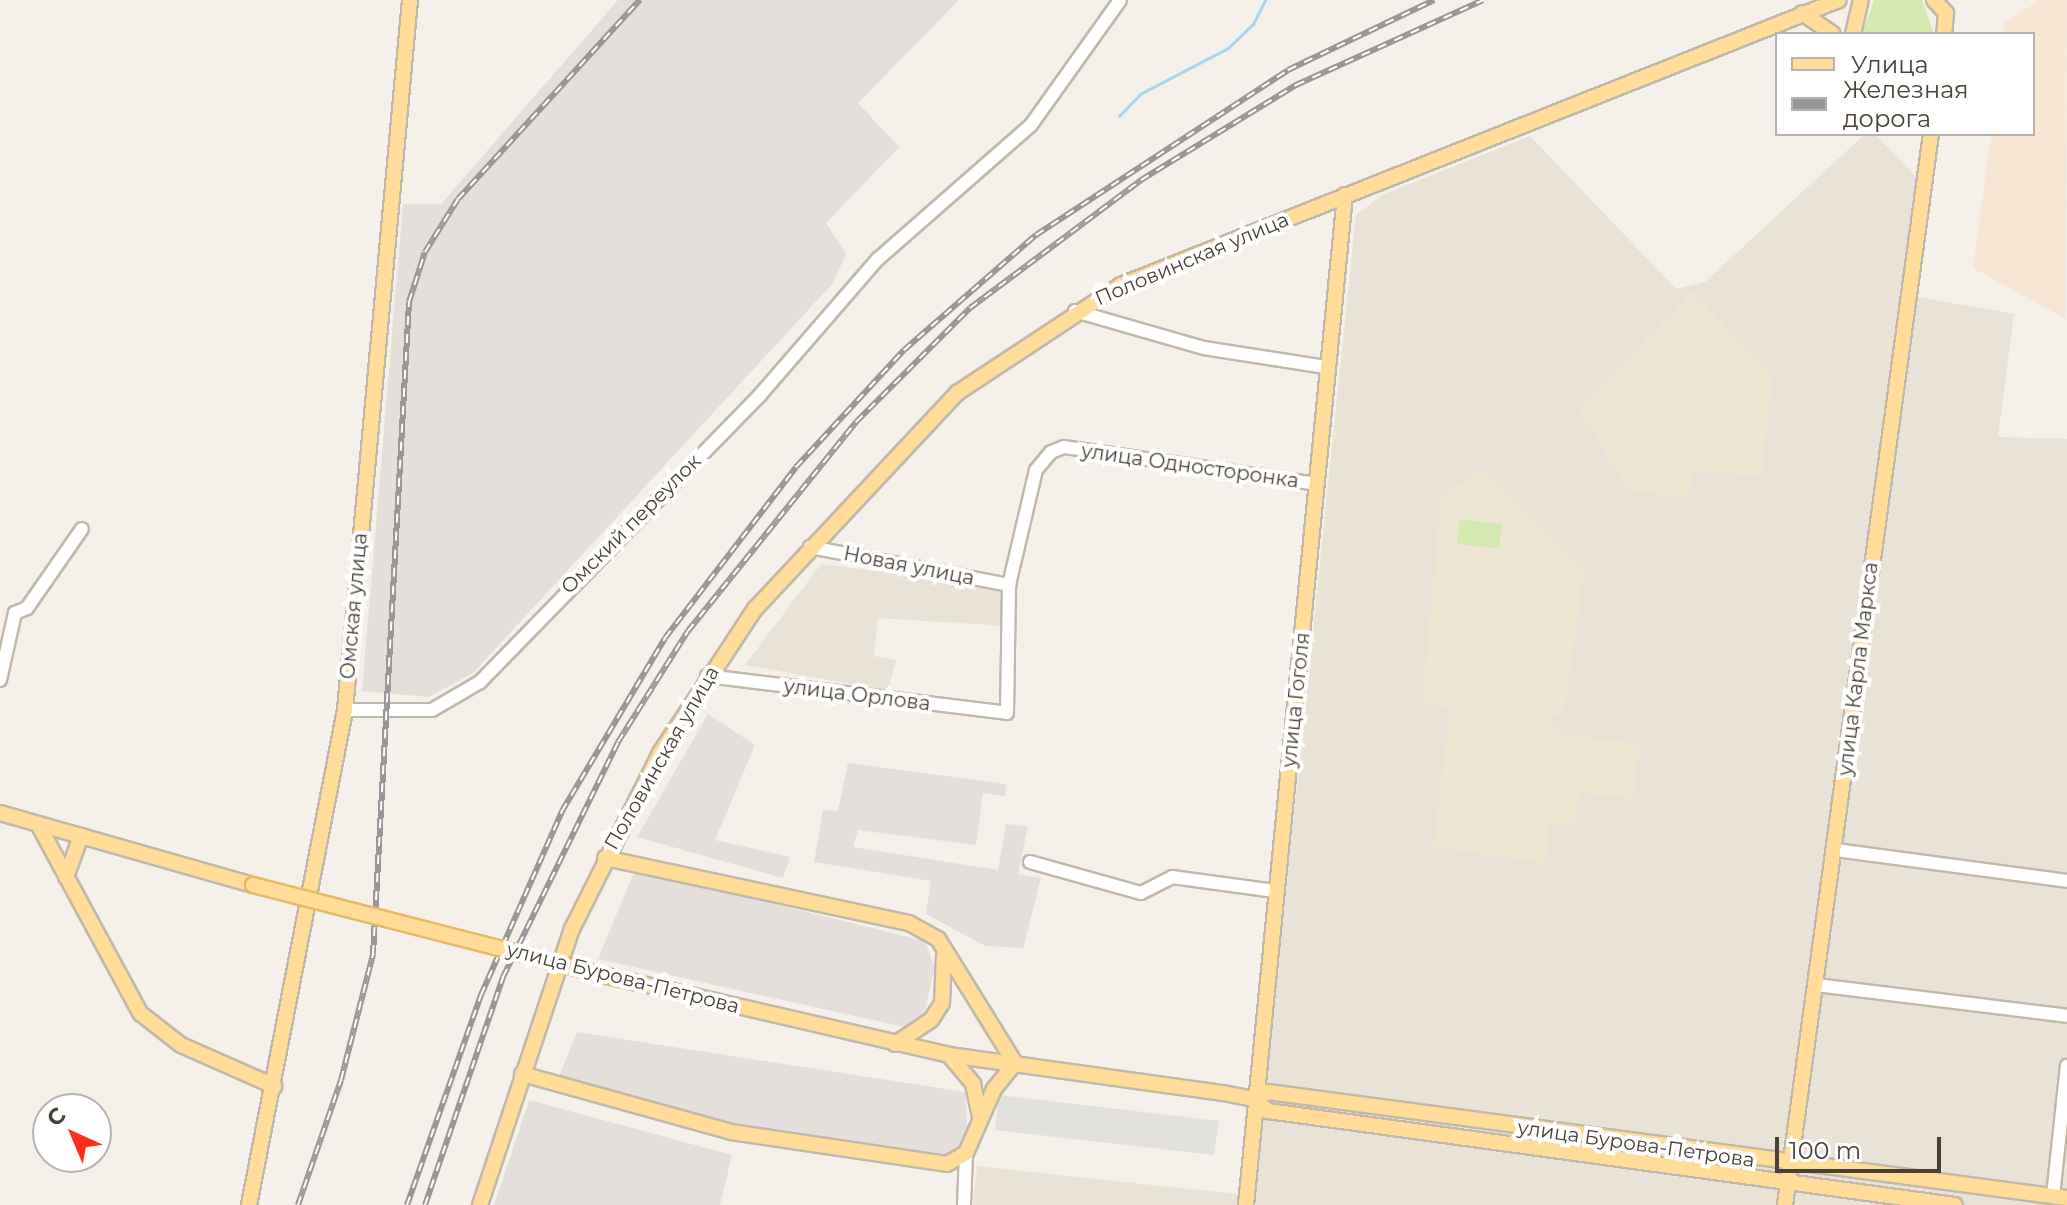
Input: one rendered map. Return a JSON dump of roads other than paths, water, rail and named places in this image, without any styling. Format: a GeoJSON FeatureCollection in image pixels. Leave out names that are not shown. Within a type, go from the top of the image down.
{"type":"FeatureCollection","features":[{"type":"Feature","properties":{"kind":"main road","name":"Омская улица"},"geometry":{"type":"LineString","coordinates":[[249,1205],[345,710],[410,0]]}},
{"type":"Feature","properties":{"kind":"main road","name":"Половинская улица"},"geometry":{"type":"LineString","coordinates":[[480,1205],[572,929],[605,858],[707,676],[810,547],[957,393],[1075,311],[1121,285],[1839,0]]}},
{"type":"Feature","properties":{"kind":"main road"},"geometry":{"type":"LineString","coordinates":[[1853,32],[1861,0]]}},
{"type":"Feature","properties":{"kind":"main road"},"geometry":{"type":"LineString","coordinates":[[1934,0],[1948,6],[1944,32]]}},
{"type":"Feature","properties":{"kind":"main road"},"geometry":{"type":"LineString","coordinates":[[1802,13],[1830,32]]}},
{"type":"Feature","properties":{"kind":"main road","name":"улица Карла Маркса"},"geometry":{"type":"LineString","coordinates":[[1785,1205],[1836,850],[1931,136]]}},
{"type":"Feature","properties":{"kind":"main road","name":"улица Гоголя"},"geometry":{"type":"LineString","coordinates":[[1246,1205],[1345,195]]}},
{"type":"Feature","properties":{"kind":"main road","name":"улица Бурова-Петрова"},"geometry":{"type":"LineString","coordinates":[[0,813],[253,885],[616,978],[949,1055],[1255,1099],[1268,1111],[1788,1185],[1955,1205]]}},
{"type":"Feature","properties":{"kind":"main road"},"geometry":{"type":"LineString","coordinates":[[38,824],[140,1013],[181,1045],[274,1086]]}},
{"type":"Feature","properties":{"kind":"main road"},"geometry":{"type":"LineString","coordinates":[[66,877],[81,836]]}},
{"type":"Feature","properties":{"kind":"main road"},"geometry":{"type":"LineString","coordinates":[[522,1074],[734,1132],[947,1164],[966,1153],[980,1116],[1015,1063],[944,950],[909,923],[605,858]]}},
{"type":"Feature","properties":{"kind":"main road"},"geometry":{"type":"LineString","coordinates":[[895,1044],[931,1020],[942,1003],[944,950]]}},
{"type":"Feature","properties":{"kind":"main road"},"geometry":{"type":"LineString","coordinates":[[949,1055],[973,1084],[980,1116]]}},
{"type":"Feature","properties":{"kind":"main road","name":"улица Бурова-Петрова"},"geometry":{"type":"LineString","coordinates":[[1255,1099],[1268,1092],[1792,1165],[2060,1197]]}},
{"type":"Feature","properties":{"kind":"street","name":"Омский переулок"},"geometry":{"type":"LineString","coordinates":[[345,710],[432,710],[480,682],[760,395],[878,259],[1031,125],[1120,0]]}},
{"type":"Feature","properties":{"kind":"street"},"geometry":{"type":"LineString","coordinates":[[1075,311],[1204,348],[1326,367]]}},
{"type":"Feature","properties":{"kind":"street","name":"улица Односторонка"},"geometry":{"type":"LineString","coordinates":[[1009,585],[1036,470],[1064,447],[1317,484]]}},
{"type":"Feature","properties":{"kind":"street"},"geometry":{"type":"LineString","coordinates":[[0,680],[15,613],[27,608],[82,529]]}},
{"type":"Feature","properties":{"kind":"street","name":"Новая улица"},"geometry":{"type":"LineString","coordinates":[[810,547],[1009,585]]}},
{"type":"Feature","properties":{"kind":"street","name":"улица Орлова"},"geometry":{"type":"LineString","coordinates":[[707,676],[1007,713],[1009,585]]}},
{"type":"Feature","properties":{"kind":"street"},"geometry":{"type":"LineString","coordinates":[[1836,850],[2067,881]]}},
{"type":"Feature","properties":{"kind":"street"},"geometry":{"type":"LineString","coordinates":[[1030,862],[1141,893],[1172,877],[1275,891]]}},
{"type":"Feature","properties":{"kind":"street"},"geometry":{"type":"LineString","coordinates":[[1816,985],[2067,1016]]}},
{"type":"Feature","properties":{"kind":"street"},"geometry":{"type":"LineString","coordinates":[[2060,1197],[2067,1066]]}},
{"type":"Feature","properties":{"kind":"street"},"geometry":{"type":"LineString","coordinates":[[964,1205],[966,1153]]}},
{"type":"Feature","properties":{"kind":"waterway"},"geometry":{"type":"LineString","coordinates":[[1119,116],[1140,94],[1228,48],[1253,24],[1265,0]]}},
{"type":"Feature","properties":{"kind":"railway"},"geometry":{"type":"LineString","coordinates":[[298,1205],[341,1080],[373,954],[409,302],[425,252],[458,199],[640,0]]}},
{"type":"Feature","properties":{"kind":"railway"},"geometry":{"type":"LineString","coordinates":[[407,1205],[481,995],[562,811],[665,638],[796,467],[904,350],[1036,235],[1288,70],[1434,0]]}},
{"type":"Feature","properties":{"kind":"railway"},"geometry":{"type":"LineString","coordinates":[[425,1205],[503,977],[618,742],[688,631],[856,422],[970,308],[1141,180],[1296,85],[1483,0]]}}]}
